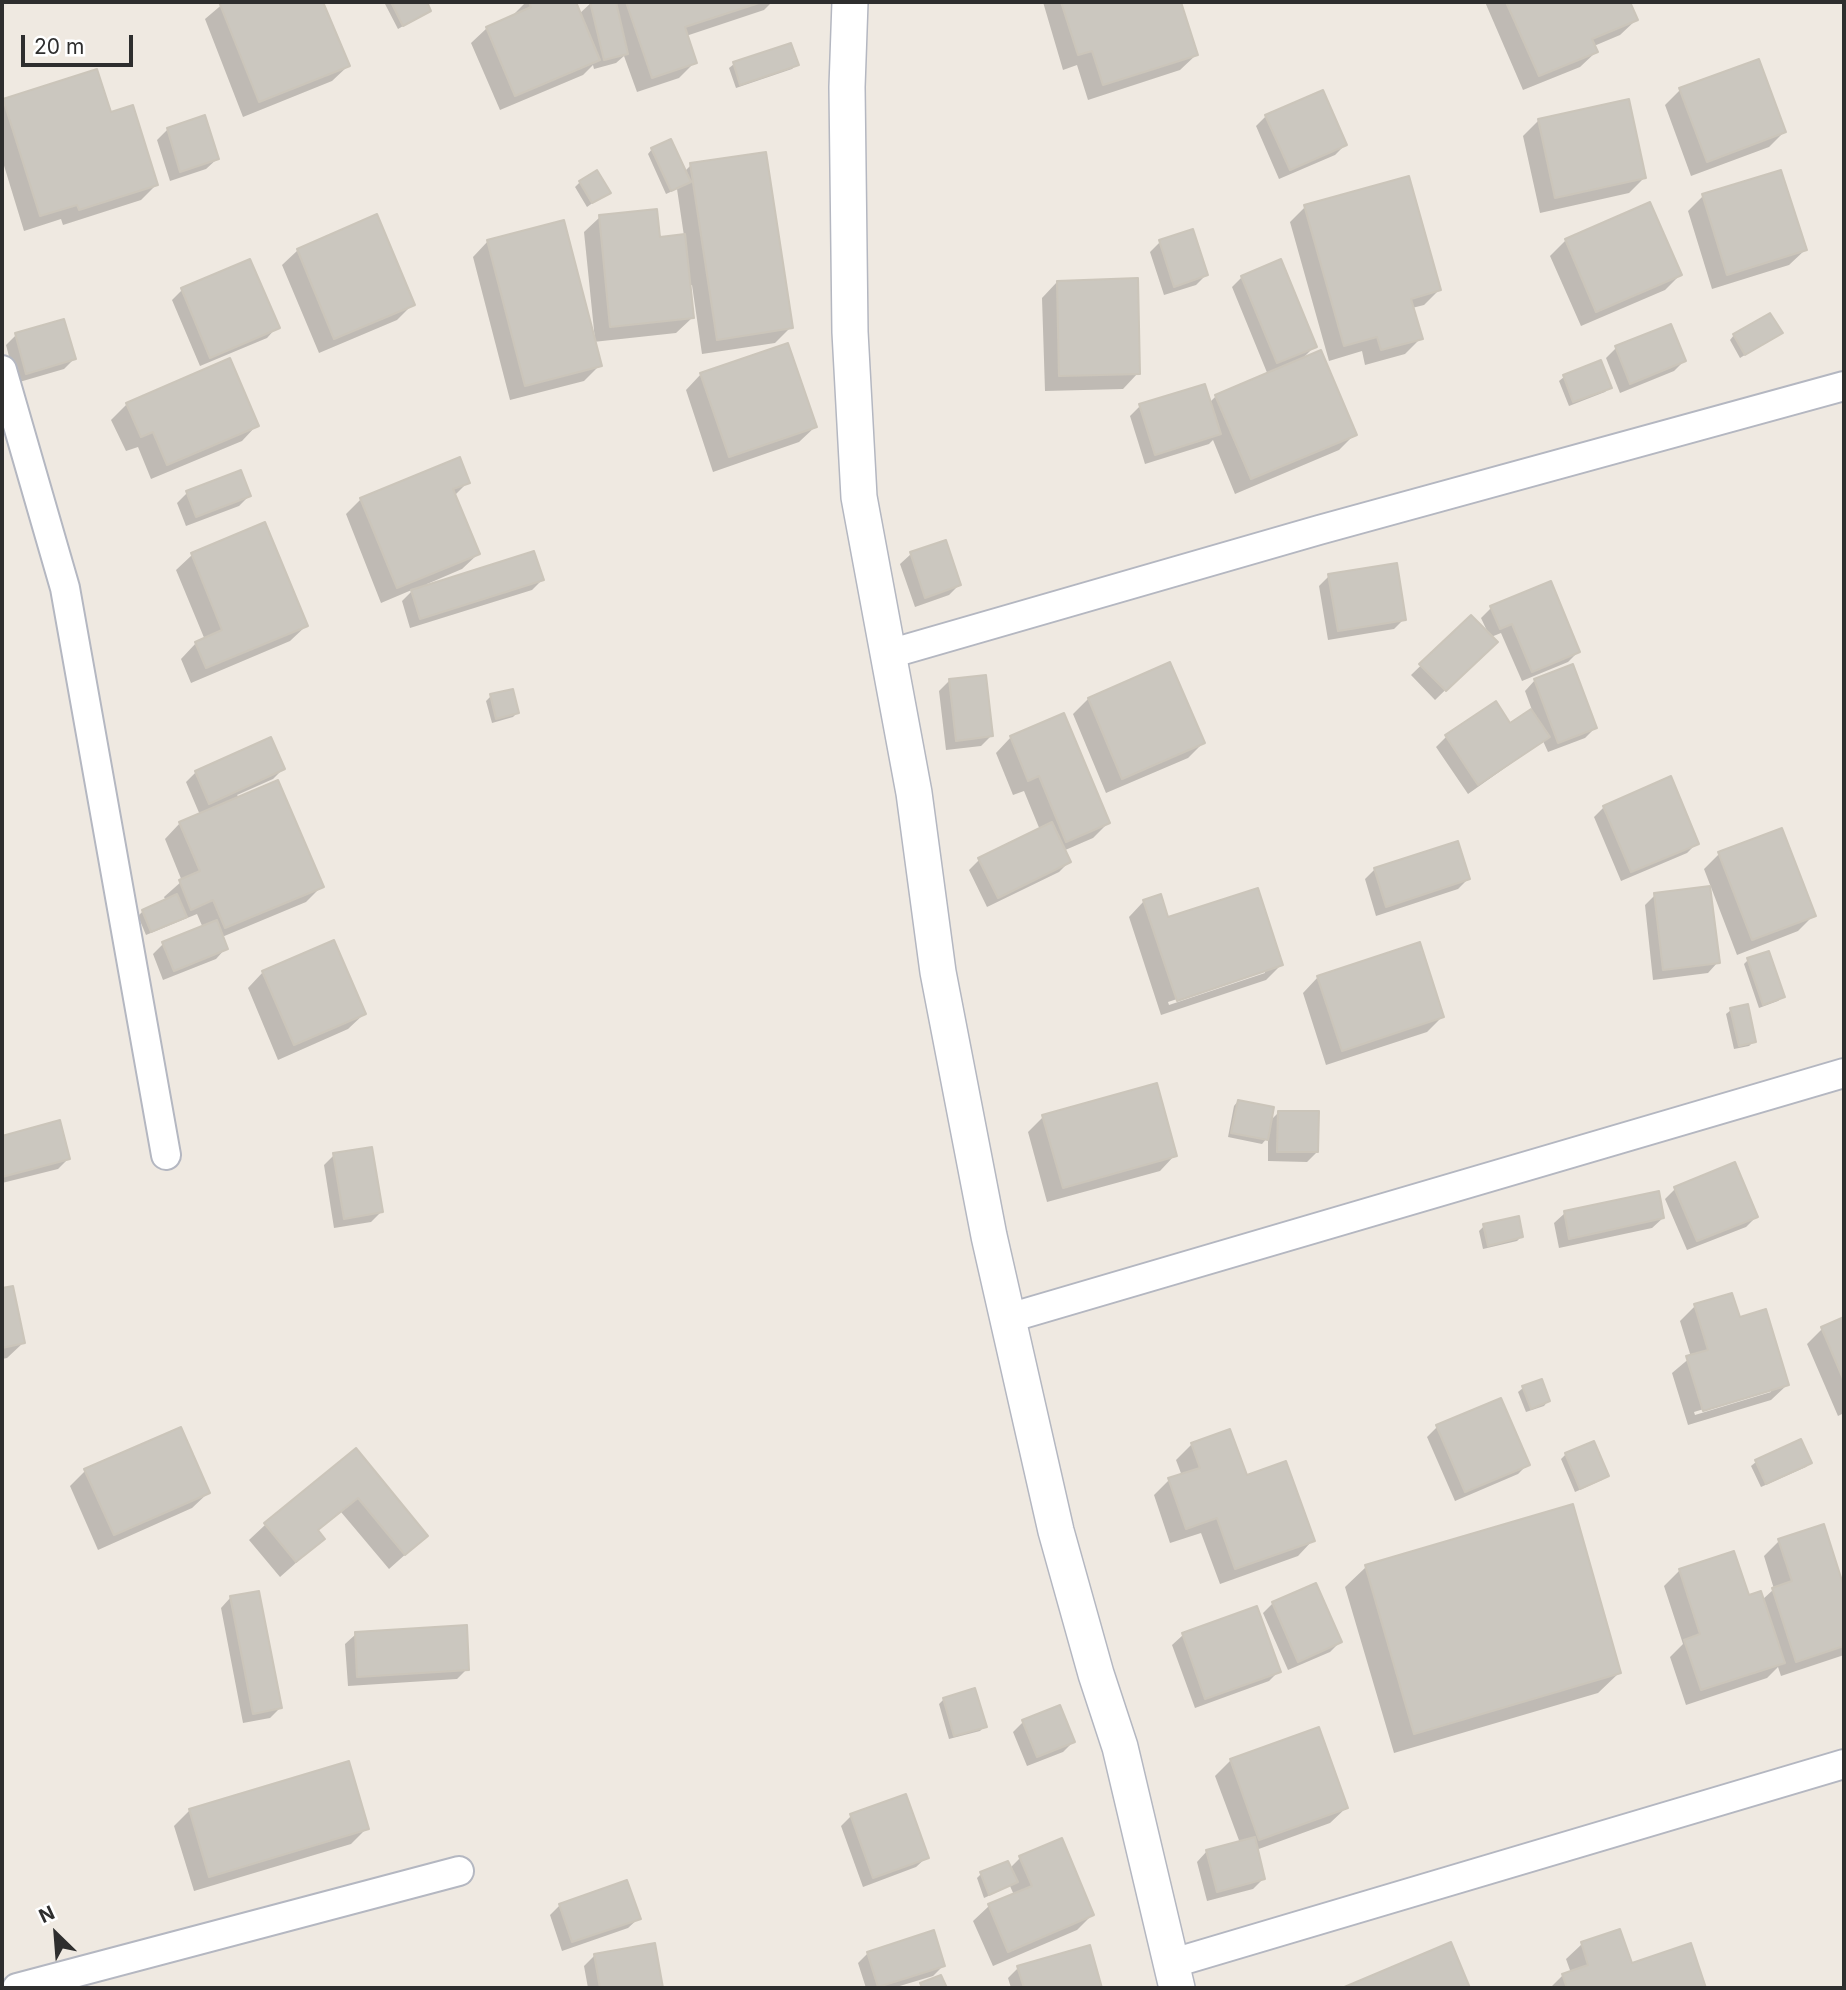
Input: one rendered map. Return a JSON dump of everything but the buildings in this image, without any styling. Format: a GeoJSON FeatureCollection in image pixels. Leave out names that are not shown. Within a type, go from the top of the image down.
{"type":"FeatureCollection","features":[{"type":"Feature","properties":{"kind":"street"},"geometry":{"type":"LineString","coordinates":[[850,2],[847,87],[850,332],[859,497],[914,793],[941,985],[972,1154],[1056,1531],[1096,1674],[1120,1747],[1173,1976],[1844,1764]]}},
{"type":"Feature","properties":{"kind":"street"},"geometry":{"type":"LineString","coordinates":[[2,370],[65,588],[166,1155]]}},
{"type":"Feature","properties":{"kind":"street"},"geometry":{"type":"LineString","coordinates":[[889,654],[1319,530],[1844,386]]}},
{"type":"Feature","properties":{"kind":"street"},"geometry":{"type":"LineString","coordinates":[[1009,1318],[1844,1073]]}},
{"type":"Feature","properties":{"kind":"street"},"geometry":{"type":"LineString","coordinates":[[17,1988],[459,1871]]}}]}
